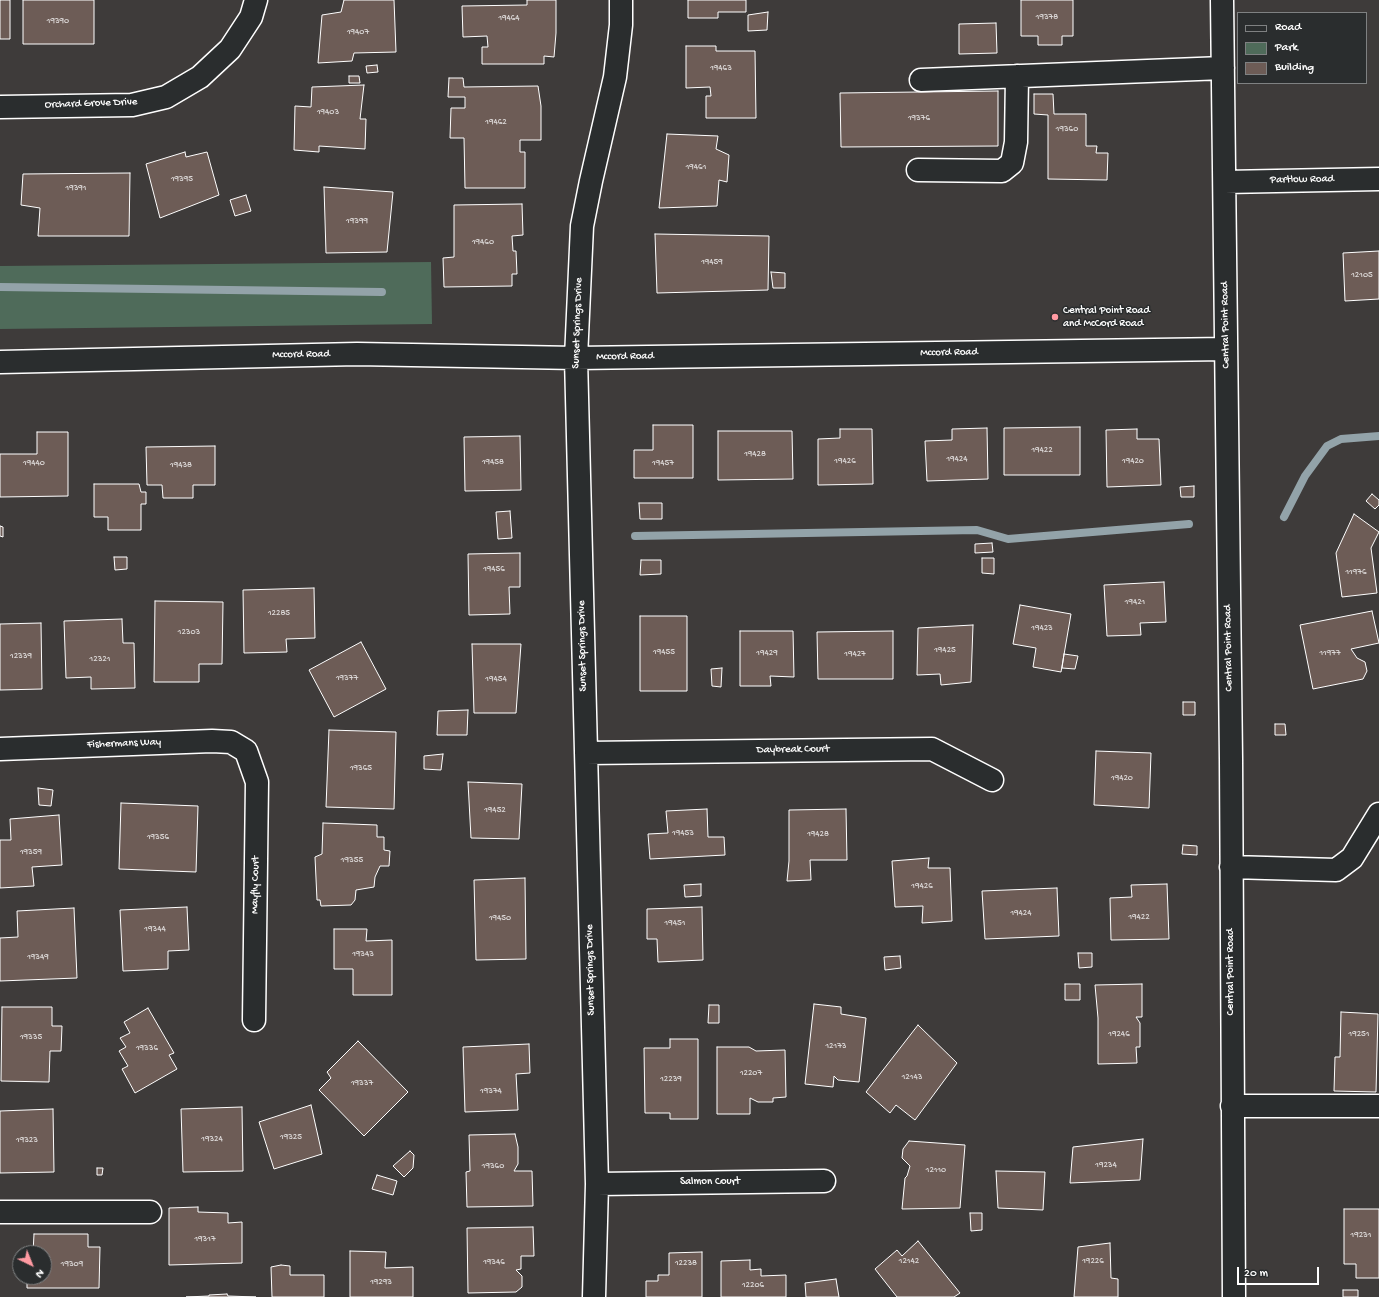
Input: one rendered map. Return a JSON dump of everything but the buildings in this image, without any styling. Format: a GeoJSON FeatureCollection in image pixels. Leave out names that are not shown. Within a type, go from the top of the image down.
{"type":"FeatureCollection","features":[{"type":"Feature","properties":{"kind":"street","name":"Orchard Grove Drive"},"geometry":{"type":"LineString","coordinates":[[0,107],[132,105],[166,97],[200,77],[230,49],[251,17],[256,0]]}},
{"type":"Feature","properties":{"kind":"street","name":"Sunset Springs Drive"},"geometry":{"type":"LineString","coordinates":[[594,1297],[597,1184],[576,358],[582,226],[615,77],[621,25],[621,0]]}},
{"type":"Feature","properties":{"kind":"street","name":"Central Point Road"},"geometry":{"type":"LineString","coordinates":[[1222,0],[1225,182],[1234,1297]]}},
{"type":"Feature","properties":{"kind":"street"},"geometry":{"type":"LineString","coordinates":[[921,80],[1223,68]]}},
{"type":"Feature","properties":{"kind":"street"},"geometry":{"type":"LineString","coordinates":[[918,170],[1002,171],[1012,163],[1016,142],[1017,76]]}},
{"type":"Feature","properties":{"kind":"street","name":"Partlow Road"},"geometry":{"type":"LineString","coordinates":[[1225,182],[1379,179]]}},
{"type":"Feature","properties":{"kind":"street","name":"Mccord Road"},"geometry":{"type":"LineString","coordinates":[[0,362],[357,354],[576,358],[1226,349]]}},
{"type":"Feature","properties":{"kind":"street","name":"Fishermans Way"},"geometry":{"type":"LineString","coordinates":[[0,749],[212,741],[231,742],[246,751]]}},
{"type":"Feature","properties":{"kind":"street","name":"Daybreak Court"},"geometry":{"type":"LineString","coordinates":[[586,753],[932,748],[992,780]]}},
{"type":"Feature","properties":{"kind":"street","name":"Mayfly Court"},"geometry":{"type":"LineString","coordinates":[[246,751],[257,782],[254,1020]]}},
{"type":"Feature","properties":{"kind":"street"},"geometry":{"type":"LineString","coordinates":[[1231,867],[1336,870],[1352,858],[1379,814]]}},
{"type":"Feature","properties":{"kind":"street"},"geometry":{"type":"LineString","coordinates":[[1232,1106],[1379,1106]]}},
{"type":"Feature","properties":{"kind":"street","name":"Salmon Court"},"geometry":{"type":"LineString","coordinates":[[597,1184],[824,1182]]}},
{"type":"Feature","properties":{"kind":"street"},"geometry":{"type":"LineString","coordinates":[[0,1212],[150,1212]]}},
{"type":"Feature","properties":{"kind":"green space"},"geometry":{"type":"Polygon","coordinates":[[[431,262],[432,324],[0,329],[0,266],[431,262]]]}},
{"type":"Feature","properties":{"kind":"waterway"},"geometry":{"type":"LineString","coordinates":[[0,287],[382,292]]}},
{"type":"Feature","properties":{"kind":"waterway"},"geometry":{"type":"LineString","coordinates":[[1284,517],[1305,476],[1327,446],[1341,439],[1379,436]]}},
{"type":"Feature","properties":{"kind":"waterway"},"geometry":{"type":"LineString","coordinates":[[635,536],[977,530],[1008,539],[1189,524]]}},
{"type":"Feature","properties":{"kind":"place","name":"Central Point Road and McCord Road"},"geometry":{"type":"Point","coordinates":[1055,317]}}]}
